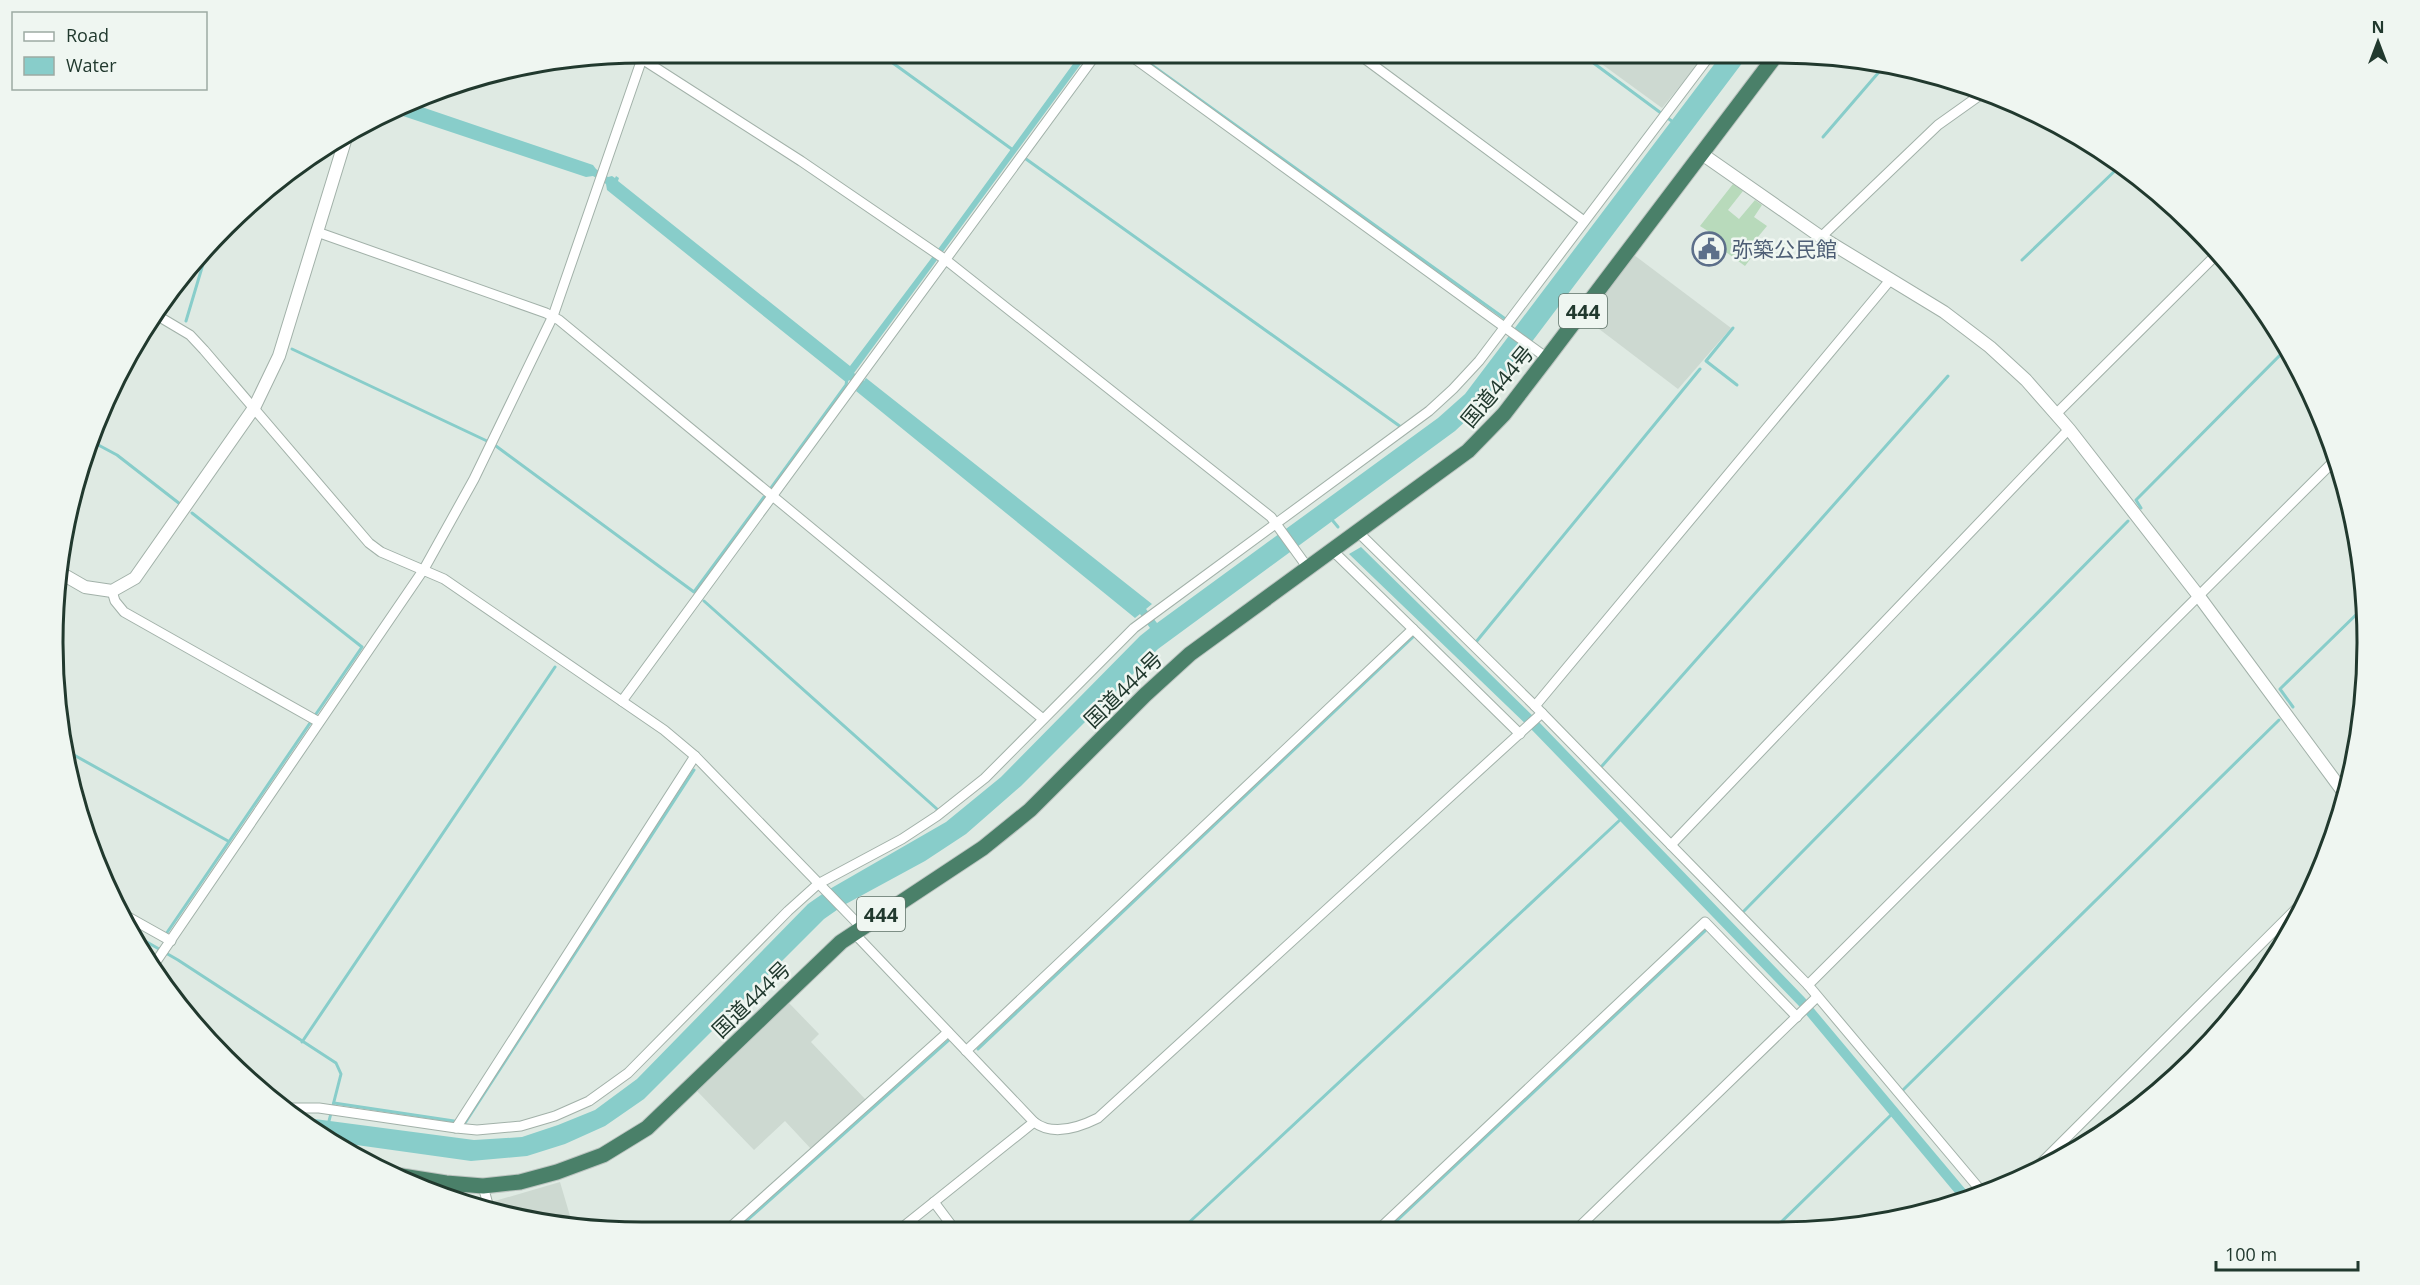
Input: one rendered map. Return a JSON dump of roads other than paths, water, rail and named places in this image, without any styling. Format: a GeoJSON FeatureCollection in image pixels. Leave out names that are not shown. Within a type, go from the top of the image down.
{"type":"FeatureCollection","features":[{"type":"Feature","properties":{"kind":"highway","name":"国道444号"},"geometry":{"type":"LineString","coordinates":[[433,1182],[483,1186],[520,1182],[557,1173],[603,1155],[647,1128],[841,942],[857,929],[991,842],[1030,810],[1144,695],[1190,654],[1468,451],[1504,414],[1770,63]]}},
{"type":"Feature","properties":{"kind":"street"},"geometry":{"type":"LineString","coordinates":[[158,960],[424,569],[474,479],[553,316],[641,63]]}},
{"type":"Feature","properties":{"kind":"street"},"geometry":{"type":"LineString","coordinates":[[654,63],[940,256],[1271,517],[1308,568]]}},
{"type":"Feature","properties":{"kind":"street"},"geometry":{"type":"LineString","coordinates":[[622,701],[853,385],[940,256],[1089,63]]}},
{"type":"Feature","properties":{"kind":"street"},"geometry":{"type":"LineString","coordinates":[[1141,63],[1547,358]]}},
{"type":"Feature","properties":{"kind":"street"},"geometry":{"type":"LineString","coordinates":[[1371,63],[1584,221]]}},
{"type":"Feature","properties":{"kind":"street"},"geometry":{"type":"LineString","coordinates":[[300,1109],[332,1110],[477,1130],[521,1126],[555,1116],[589,1101],[628,1073],[788,911],[819,884],[902,839],[938,816],[985,778],[1152,614],[1278,525],[1429,411],[1454,389],[1507,328],[1703,63]]}},
{"type":"Feature","properties":{"kind":"street"},"geometry":{"type":"LineString","coordinates":[[1821,237],[1938,125],[1976,98]]}},
{"type":"Feature","properties":{"kind":"street"},"geometry":{"type":"LineString","coordinates":[[67,577],[85,587],[112,591],[135,578],[254,408],[279,356],[343,147]]}},
{"type":"Feature","properties":{"kind":"street"},"geometry":{"type":"LineString","coordinates":[[1702,154],[1821,237],[1944,312],[1990,347],[2026,380],[2069,429],[2198,595],[2339,786]]}},
{"type":"Feature","properties":{"kind":"street"},"geometry":{"type":"LineString","coordinates":[[317,232],[553,316],[1043,719]]}},
{"type":"Feature","properties":{"kind":"street"},"geometry":{"type":"LineString","coordinates":[[2056,414],[2212,259]]}},
{"type":"Feature","properties":{"kind":"street"},"geometry":{"type":"LineString","coordinates":[[163,319],[190,335],[369,543],[381,552],[444,579],[664,730],[695,756],[848,914],[857,929],[948,1032],[1034,1122],[1048,1130],[1056,1131],[1088,1123],[1098,1118],[1523,731],[1891,279]]}},
{"type":"Feature","properties":{"kind":"street"},"geometry":{"type":"LineString","coordinates":[[1671,845],[2069,429]]}},
{"type":"Feature","properties":{"kind":"street"},"geometry":{"type":"LineString","coordinates":[[1808,985],[2329,466]]}},
{"type":"Feature","properties":{"kind":"street"},"geometry":{"type":"LineString","coordinates":[[1357,534],[1539,712],[1808,985],[1815,1000],[1977,1186]]}},
{"type":"Feature","properties":{"kind":"street"},"geometry":{"type":"LineString","coordinates":[[1336,549],[1413,629],[1523,731]]}},
{"type":"Feature","properties":{"kind":"street"},"geometry":{"type":"LineString","coordinates":[[112,591],[115,601],[124,612],[319,722]]}},
{"type":"Feature","properties":{"kind":"street"},"geometry":{"type":"LineString","coordinates":[[966,1051],[1413,629]]}},
{"type":"Feature","properties":{"kind":"street"},"geometry":{"type":"LineString","coordinates":[[456,1128],[695,756]]}},
{"type":"Feature","properties":{"kind":"street"},"geometry":{"type":"LineString","coordinates":[[2052,1152],[2286,919]]}},
{"type":"Feature","properties":{"kind":"street"},"geometry":{"type":"LineString","coordinates":[[1386,1222],[1705,922],[1799,1016]]}},
{"type":"Feature","properties":{"kind":"street"},"geometry":{"type":"LineString","coordinates":[[138,926],[166,948]]}},
{"type":"Feature","properties":{"kind":"street"},"geometry":{"type":"LineString","coordinates":[[1584,1222],[1815,1000]]}},
{"type":"Feature","properties":{"kind":"street"},"geometry":{"type":"LineString","coordinates":[[736,1222],[948,1032]]}},
{"type":"Feature","properties":{"kind":"street"},"geometry":{"type":"LineString","coordinates":[[910,1222],[1034,1122]]}},
{"type":"Feature","properties":{"kind":"street"},"geometry":{"type":"LineString","coordinates":[[483,1186],[487,1200]]}},
{"type":"Feature","properties":{"kind":"street"},"geometry":{"type":"LineString","coordinates":[[934,1202],[949,1222]]}},
{"type":"Feature","properties":{"kind":"water"},"geometry":{"type":"Polygon","coordinates":[[[1074,63],[1082,63],[942,253],[936,258],[937,260],[854,373],[864,381],[866,378],[1152,604],[1146,609],[1157,623],[1438,418],[1465,394],[1715,63],[1742,63],[1488,400],[1455,431],[1158,649],[1021,786],[966,834],[925,861],[844,905],[824,919],[644,1099],[605,1126],[565,1144],[527,1156],[471,1161],[354,1145],[314,1119],[474,1140],[522,1137],[595,1110],[637,1079],[808,904],[828,890],[946,822],[1001,777],[1150,628],[1140,614],[1135,618],[856,391],[858,387],[849,380],[847,383],[607,190],[606,184],[593,176],[586,177],[402,116],[421,107],[593,165],[608,177],[615,178],[616,176],[619,178],[618,181],[850,366],[1074,63]]]}},
{"type":"Feature","properties":{"kind":"water"},"geometry":{"type":"Polygon","coordinates":[[[1361,547],[1538,721],[1805,998],[1966,1190],[1955,1194],[1799,1006],[1531,729],[1349,554],[1361,547]]]}},
{"type":"Feature","properties":{"kind":"waterway"},"geometry":{"type":"LineString","coordinates":[[893,63],[1013,150]]}},
{"type":"Feature","properties":{"kind":"waterway"},"geometry":{"type":"LineString","coordinates":[[1149,63],[1504,318]]}},
{"type":"Feature","properties":{"kind":"waterway"},"geometry":{"type":"LineString","coordinates":[[1593,63],[1673,122]]}},
{"type":"Feature","properties":{"kind":"waterway"},"geometry":{"type":"LineString","coordinates":[[1823,137],[1879,72]]}},
{"type":"Feature","properties":{"kind":"waterway"},"geometry":{"type":"LineString","coordinates":[[1026,159],[1401,427]]}},
{"type":"Feature","properties":{"kind":"waterway"},"geometry":{"type":"LineString","coordinates":[[2022,260],[2114,172]]}},
{"type":"Feature","properties":{"kind":"waterway"},"geometry":{"type":"LineString","coordinates":[[186,321],[203,266]]}},
{"type":"Feature","properties":{"kind":"waterway"},"geometry":{"type":"LineString","coordinates":[[1733,328],[1706,361],[1737,385]]}},
{"type":"Feature","properties":{"kind":"waterway"},"geometry":{"type":"LineString","coordinates":[[292,349],[487,441]]}},
{"type":"Feature","properties":{"kind":"waterway"},"geometry":{"type":"LineString","coordinates":[[2141,508],[2136,500],[2280,355]]}},
{"type":"Feature","properties":{"kind":"waterway"},"geometry":{"type":"LineString","coordinates":[[1476,642],[1700,369]]}},
{"type":"Feature","properties":{"kind":"waterway"},"geometry":{"type":"LineString","coordinates":[[1602,766],[1948,376]]}},
{"type":"Feature","properties":{"kind":"waterway"},"geometry":{"type":"LineString","coordinates":[[771,488],[846,385],[847,379]]}},
{"type":"Feature","properties":{"kind":"waterway"},"geometry":{"type":"LineString","coordinates":[[98,445],[117,455],[180,504]]}},
{"type":"Feature","properties":{"kind":"waterway"},"geometry":{"type":"LineString","coordinates":[[496,446],[694,592],[764,497]]}},
{"type":"Feature","properties":{"kind":"waterway"},"geometry":{"type":"LineString","coordinates":[[192,513],[362,647],[316,714]]}},
{"type":"Feature","properties":{"kind":"waterway"},"geometry":{"type":"LineString","coordinates":[[1333,521],[1338,527]]}},
{"type":"Feature","properties":{"kind":"waterway"},"geometry":{"type":"LineString","coordinates":[[1743,912],[2128,521]]}},
{"type":"Feature","properties":{"kind":"waterway"},"geometry":{"type":"LineString","coordinates":[[704,601],[937,809]]}},
{"type":"Feature","properties":{"kind":"waterway"},"geometry":{"type":"LineString","coordinates":[[2293,707],[2280,689],[2356,615]]}},
{"type":"Feature","properties":{"kind":"waterway"},"geometry":{"type":"LineString","coordinates":[[978,1049],[1413,637]]}},
{"type":"Feature","properties":{"kind":"waterway"},"geometry":{"type":"LineString","coordinates":[[302,1042],[555,667]]}},
{"type":"Feature","properties":{"kind":"waterway"},"geometry":{"type":"LineString","coordinates":[[1903,1090],[2279,720]]}},
{"type":"Feature","properties":{"kind":"waterway"},"geometry":{"type":"LineString","coordinates":[[166,934],[310,723]]}},
{"type":"Feature","properties":{"kind":"waterway"},"geometry":{"type":"LineString","coordinates":[[74,755],[228,841]]}},
{"type":"Feature","properties":{"kind":"waterway"},"geometry":{"type":"LineString","coordinates":[[465,1123],[694,770]]}},
{"type":"Feature","properties":{"kind":"waterway"},"geometry":{"type":"LineString","coordinates":[[1189,1222],[1621,819]]}},
{"type":"Feature","properties":{"kind":"waterway"},"geometry":{"type":"LineString","coordinates":[[1395,1222],[1705,931]]}},
{"type":"Feature","properties":{"kind":"waterway"},"geometry":{"type":"LineString","coordinates":[[147,942],[336,1063],[341,1074],[329,1121]]}},
{"type":"Feature","properties":{"kind":"waterway"},"geometry":{"type":"LineString","coordinates":[[745,1222],[949,1040]]}},
{"type":"Feature","properties":{"kind":"waterway"},"geometry":{"type":"LineString","coordinates":[[334,1103],[454,1121]]}},
{"type":"Feature","properties":{"kind":"waterway"},"geometry":{"type":"LineString","coordinates":[[1781,1222],[1892,1114]]}},
{"type":"Feature","properties":{"kind":"place","name":"弥築公民館"},"geometry":{"type":"Point","coordinates":[1709,249]}}]}
